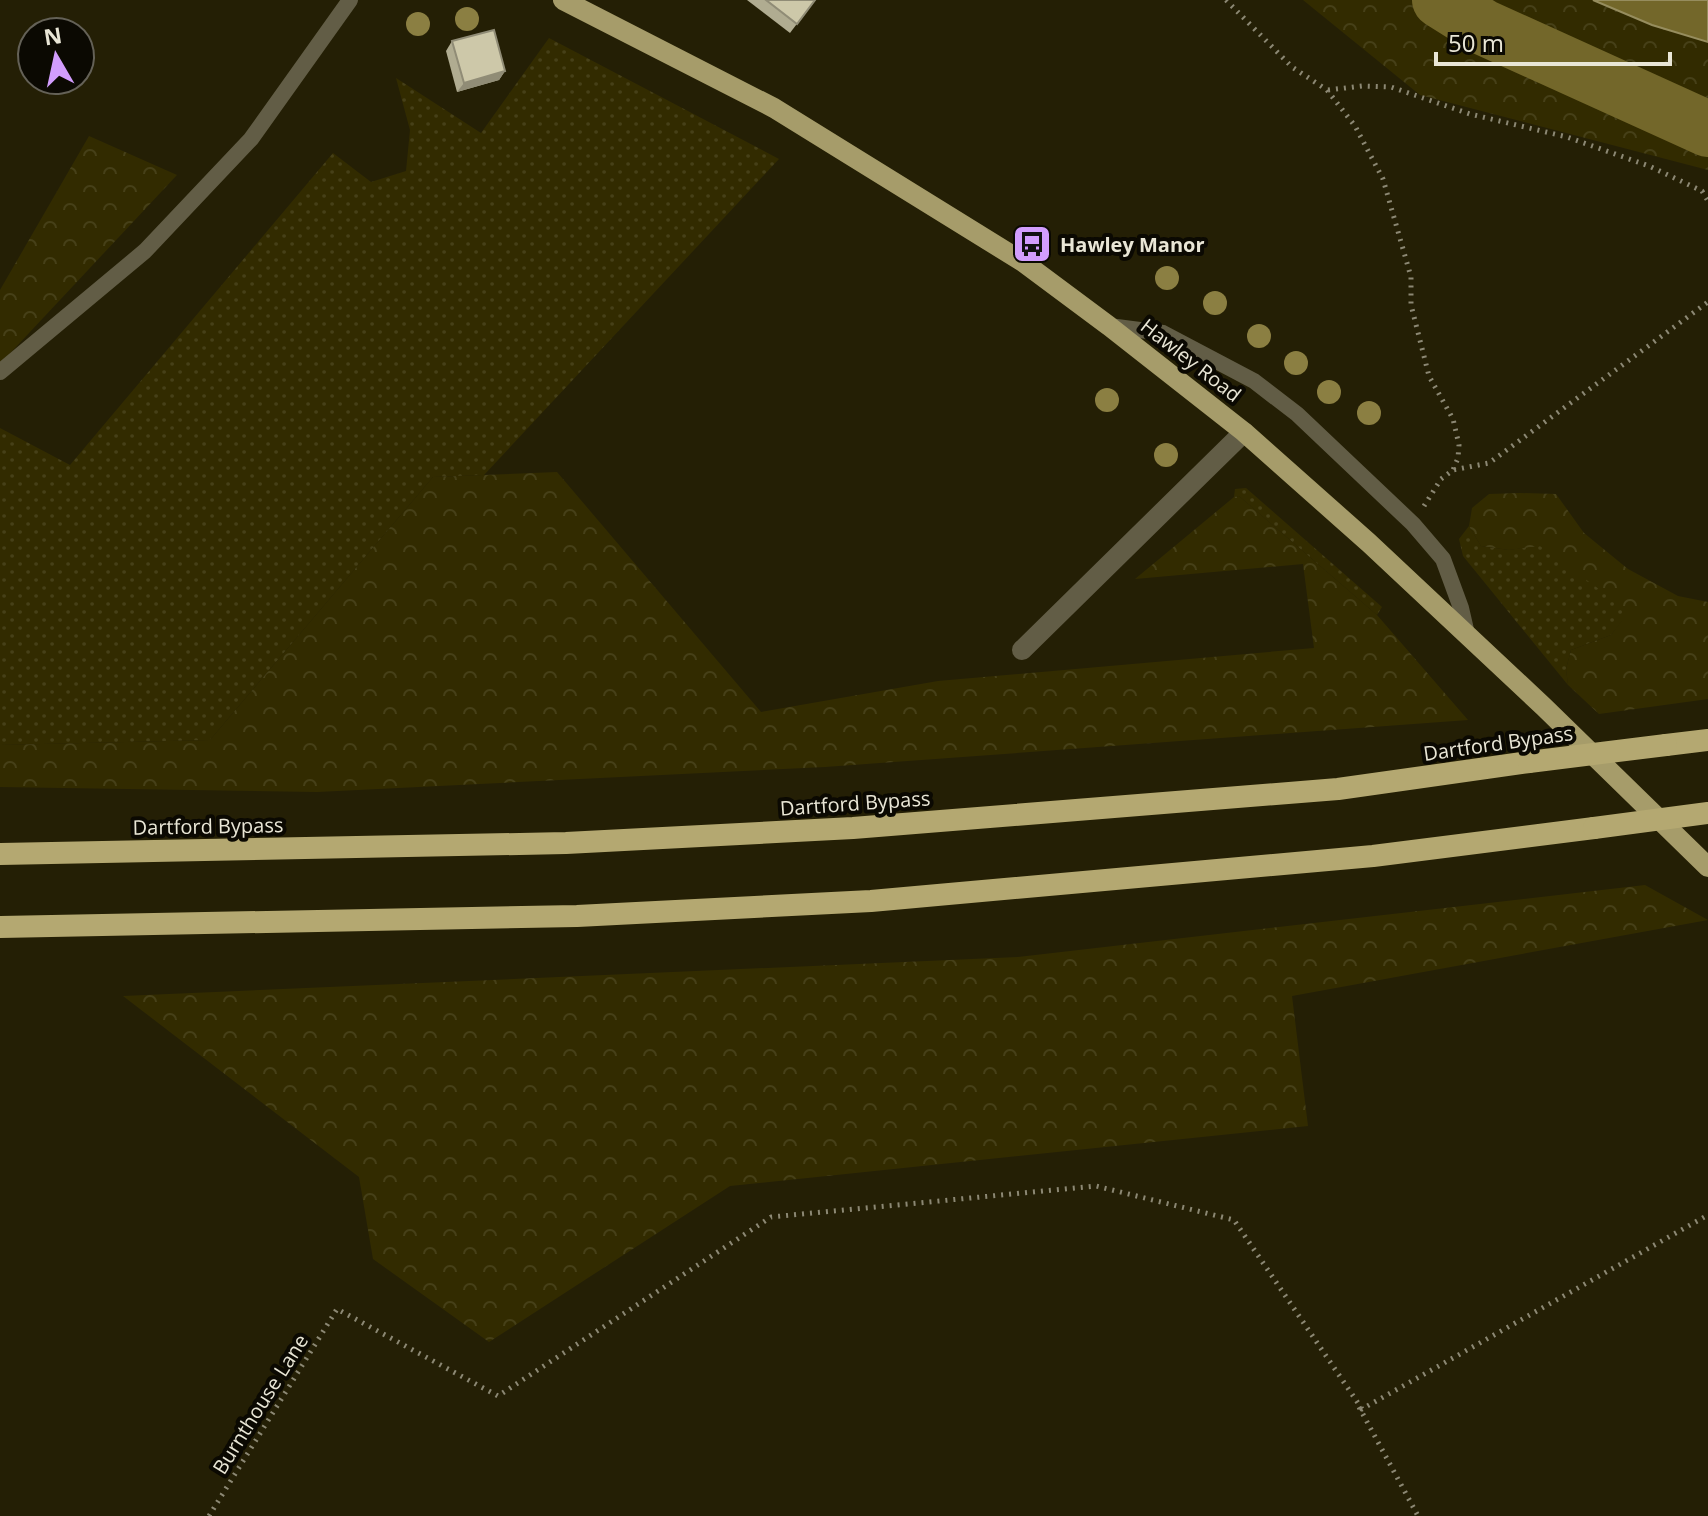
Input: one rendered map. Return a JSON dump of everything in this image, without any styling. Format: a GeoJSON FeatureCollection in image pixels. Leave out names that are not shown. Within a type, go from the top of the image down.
{"type":"FeatureCollection","features":[{"type":"Feature","properties":{"kind":"highway","name":"Dartford Bypass"},"geometry":{"type":"LineString","coordinates":[[0,854],[566,843],[837,829],[1338,789],[1708,740]]}},
{"type":"Feature","properties":{"kind":"highway"},"geometry":{"type":"LineString","coordinates":[[0,927],[577,916],[871,901],[1357,857],[1708,813]]}},
{"type":"Feature","properties":{"kind":"main road","name":"Hawley Road"},"geometry":{"type":"LineString","coordinates":[[563,0],[774,108],[1023,262],[1109,326],[1244,432],[1369,543],[1708,867]]}},
{"type":"Feature","properties":{"kind":"street"},"geometry":{"type":"LineString","coordinates":[[1022,650],[1244,432]]}},
{"type":"Feature","properties":{"kind":"lane"},"geometry":{"type":"LineString","coordinates":[[0,372],[145,251],[251,139],[350,0]]}},
{"type":"Feature","properties":{"kind":"lane"},"geometry":{"type":"LineString","coordinates":[[1109,326],[1163,333],[1254,381],[1297,414],[1413,524],[1443,559],[1467,634]]}},
{"type":"Feature","properties":{"kind":"path"},"geometry":{"type":"LineString","coordinates":[[1226,0],[1292,67],[1327,90],[1355,126],[1383,179],[1411,277],[1411,305],[1429,376],[1453,419],[1459,445],[1453,470],[1442,480],[1413,524]]}},
{"type":"Feature","properties":{"kind":"path"},"geometry":{"type":"LineString","coordinates":[[1327,90],[1391,87],[1470,114],[1567,137],[1649,166],[1702,191],[1708,201]]}},
{"type":"Feature","properties":{"kind":"path"},"geometry":{"type":"LineString","coordinates":[[1453,470],[1489,463],[1708,302]]}},
{"type":"Feature","properties":{"kind":"path","name":"Burnthouse Lane"},"geometry":{"type":"LineString","coordinates":[[209,1516],[337,1309],[498,1396],[771,1217],[1096,1186],[1234,1220],[1353,1396]]}},
{"type":"Feature","properties":{"kind":"path"},"geometry":{"type":"LineString","coordinates":[[1353,1396],[1362,1409],[1708,1215]]}},
{"type":"Feature","properties":{"kind":"path"},"geometry":{"type":"LineString","coordinates":[[1353,1396],[1418,1516]]}},
{"type":"Feature","properties":{"kind":"green space"},"geometry":{"type":"Polygon","coordinates":[[[1303,0],[1595,0],[1691,33],[1708,42],[1708,170],[1420,95],[1303,0]]]}},
{"type":"Feature","properties":{"kind":"green space"},"geometry":{"type":"Polygon","coordinates":[[[549,38],[779,159],[484,475],[433,477],[210,740],[0,745],[0,428],[70,465],[333,153],[371,182],[406,171],[410,130],[396,78],[481,133],[549,38]]]}},
{"type":"Feature","properties":{"kind":"green space"},"geometry":{"type":"Polygon","coordinates":[[[89,136],[177,175],[0,364],[0,290],[89,136]]]}},
{"type":"Feature","properties":{"kind":"green space"},"geometry":{"type":"Polygon","coordinates":[[[557,472],[761,712],[938,681],[1314,648],[1303,564],[1135,579],[1239,496],[1377,615],[1468,720],[825,767],[317,792],[0,787],[0,745],[210,740],[433,477],[557,472]]]}},
{"type":"Feature","properties":{"kind":"green space"},"geometry":{"type":"Polygon","coordinates":[[[1246,488],[1382,607],[1377,615],[1239,496],[1234,497],[1235,489],[1246,488]]]}},
{"type":"Feature","properties":{"kind":"green space"},"geometry":{"type":"Polygon","coordinates":[[[1489,494],[1556,494],[1584,533],[1628,569],[1678,596],[1708,602],[1708,699],[1599,714],[1568,685],[1566,669],[1571,650],[1611,635],[1629,611],[1540,546],[1509,550],[1481,546],[1469,526],[1472,508],[1489,494]]]}},
{"type":"Feature","properties":{"kind":"green space"},"geometry":{"type":"Polygon","coordinates":[[[1469,526],[1481,546],[1509,550],[1540,545],[1630,611],[1611,635],[1571,650],[1566,669],[1568,685],[1463,556],[1459,539],[1469,526]]]}},
{"type":"Feature","properties":{"kind":"green space"},"geometry":{"type":"Polygon","coordinates":[[[1645,885],[1708,920],[1292,996],[1308,1126],[730,1186],[489,1342],[373,1259],[359,1177],[123,996],[1018,957],[1645,885]]]}},
{"type":"Feature","properties":{"kind":"shaded area"},"geometry":{"type":"Polygon","coordinates":[[[1593,0],[1708,0],[1708,42],[1652,25],[1593,0]]]}},
{"type":"Feature","properties":{"kind":"building"},"geometry":{"type":"Polygon","coordinates":[[[766,0],[815,0],[797,24],[766,0]]]}},
{"type":"Feature","properties":{"kind":"building"},"geometry":{"type":"Polygon","coordinates":[[[494,30],[505,71],[464,83],[452,41],[494,30]]]}},
{"type":"Feature","properties":{"kind":"waterway"},"geometry":{"type":"LineString","coordinates":[[1440,0],[1483,27],[1708,129]]}},
{"type":"Feature","properties":{"kind":"place","name":"Hawley Manor"},"geometry":{"type":"Point","coordinates":[1032,244]}}]}
